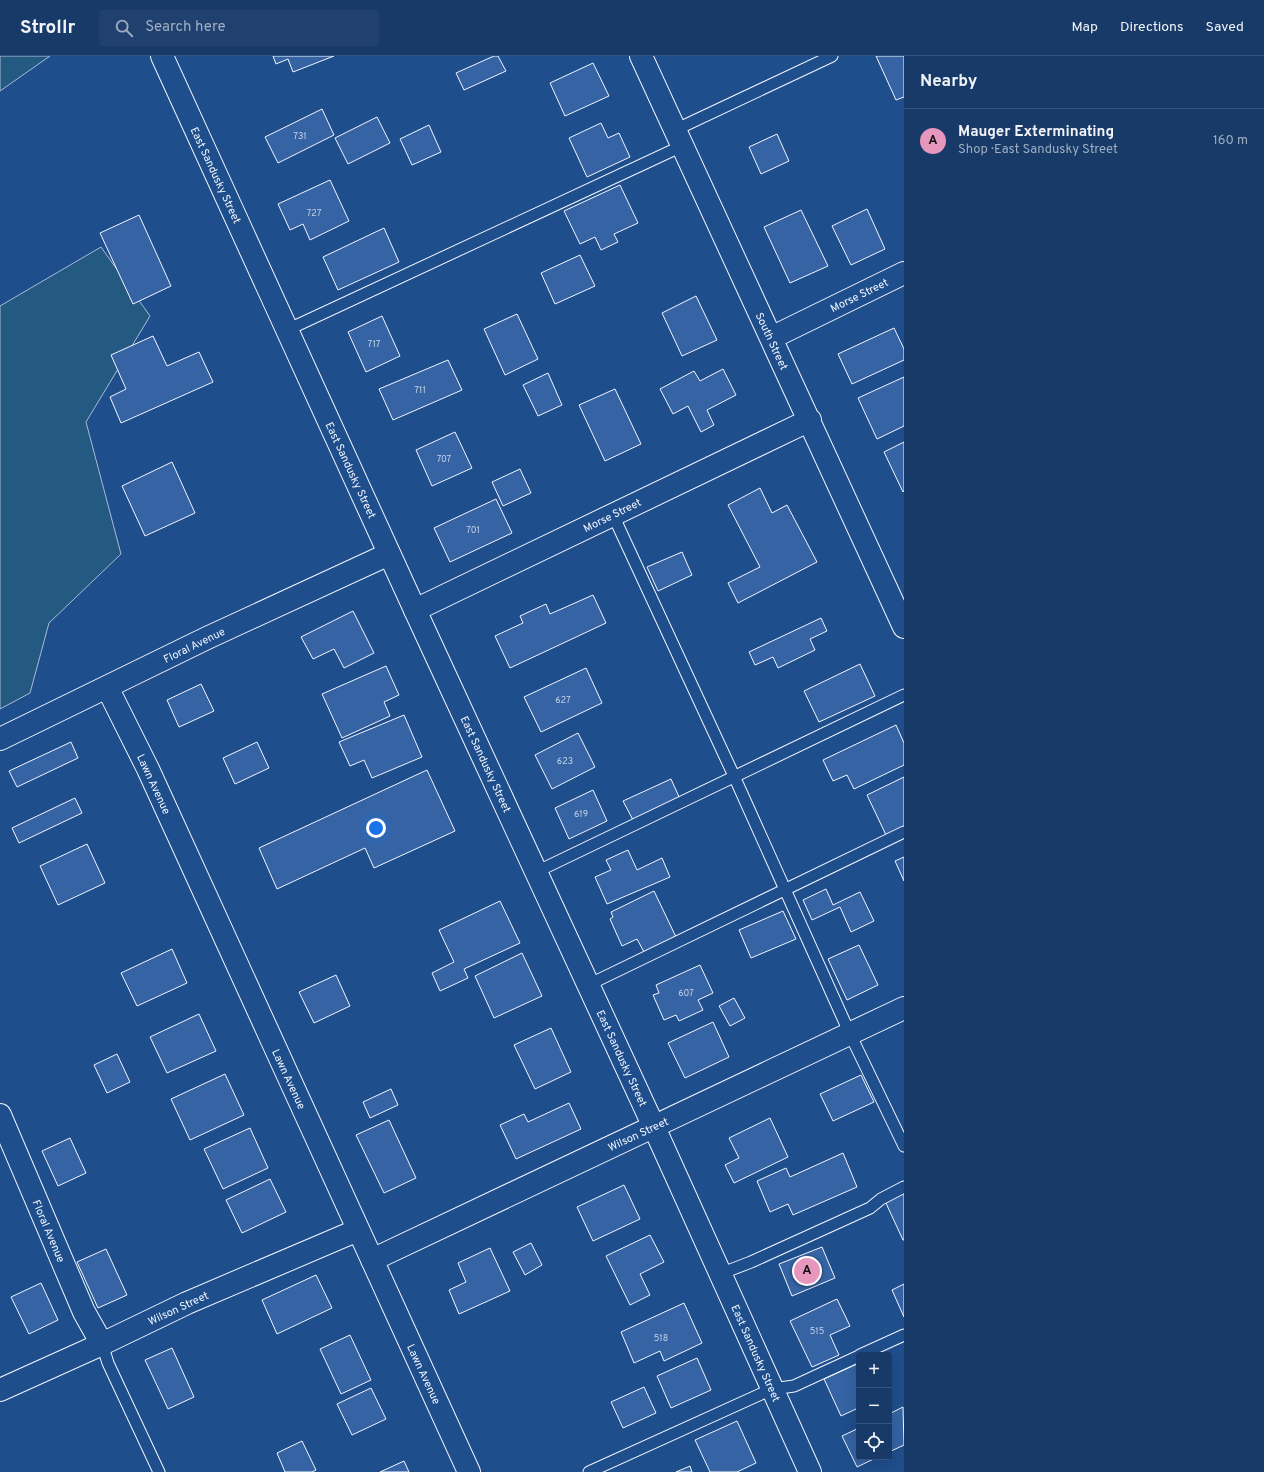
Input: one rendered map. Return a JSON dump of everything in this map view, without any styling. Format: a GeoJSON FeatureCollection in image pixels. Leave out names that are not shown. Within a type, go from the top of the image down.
{"type":"FeatureCollection","features":[{"type":"Feature","properties":{"kind":"street","name":"East Sandusky Street"},"geometry":{"type":"LineString","coordinates":[[162,56],[389,554],[654,1127],[810,1472]]}},
{"type":"Feature","properties":{"kind":"street","name":"South Street"},"geometry":{"type":"LineString","coordinates":[[641,56],[810,420],[904,627]]}},
{"type":"Feature","properties":{"kind":"street","name":"Morse Street"},"geometry":{"type":"LineString","coordinates":[[771,338],[904,274]]}},
{"type":"Feature","properties":{"kind":"street","name":"Morse Street"},"geometry":{"type":"LineString","coordinates":[[415,610],[810,420]]}},
{"type":"Feature","properties":{"kind":"street","name":"Floral Avenue"},"geometry":{"type":"LineString","coordinates":[[0,739],[207,638],[389,554]]}},
{"type":"Feature","properties":{"kind":"street","name":"Lawn Avenue"},"geometry":{"type":"LineString","coordinates":[[107,687],[148,770],[469,1472]]}},
{"type":"Feature","properties":{"kind":"street","name":"Wilson Street"},"geometry":{"type":"LineString","coordinates":[[372,1260],[904,1008]]}},
{"type":"Feature","properties":{"kind":"street","name":"Floral Avenue"},"geometry":{"type":"LineString","coordinates":[[0,1115],[84,1312],[102,1344]]}},
{"type":"Feature","properties":{"kind":"street","name":"Wilson Street"},"geometry":{"type":"LineString","coordinates":[[0,1390],[102,1344],[187,1303],[358,1230]]}},
{"type":"Feature","properties":{"kind":"lane"},"geometry":{"type":"LineString","coordinates":[[287,330],[679,138],[832,56]]}},
{"type":"Feature","properties":{"kind":"lane"},"geometry":{"type":"LineString","coordinates":[[613,515],[734,776],[850,1034],[904,1146]]}},
{"type":"Feature","properties":{"kind":"lane"},"geometry":{"type":"LineString","coordinates":[[536,872],[904,695]]}},
{"type":"Feature","properties":{"kind":"lane"},"geometry":{"type":"LineString","coordinates":[[588,985],[785,891],[904,832]]}},
{"type":"Feature","properties":{"kind":"lane"},"geometry":{"type":"LineString","coordinates":[[720,1274],[751,1262],[870,1208],[881,1199],[904,1186]]}},
{"type":"Feature","properties":{"kind":"lane"},"geometry":{"type":"LineString","coordinates":[[867,1352],[904,1335]]}},
{"type":"Feature","properties":{"kind":"lane"},"geometry":{"type":"LineString","coordinates":[[102,1344],[108,1363],[159,1472]]}},
{"type":"Feature","properties":{"kind":"lane"},"geometry":{"type":"LineString","coordinates":[[589,1472],[772,1389],[794,1386],[856,1357]]}},
{"type":"Feature","properties":{"kind":"shaded area"},"geometry":{"type":"Polygon","coordinates":[[[0,56],[50,56],[0,91],[0,56]]]}},
{"type":"Feature","properties":{"kind":"shaded area"},"geometry":{"type":"Polygon","coordinates":[[[101,247],[150,316],[86,422],[121,554],[49,623],[30,693],[0,709],[0,306],[101,247]]]}},
{"type":"Feature","properties":{"kind":"building"},"geometry":{"type":"Polygon","coordinates":[[[273,56],[334,56],[293,72],[288,59],[276,64],[273,56]]]}},
{"type":"Feature","properties":{"kind":"building"},"geometry":{"type":"Polygon","coordinates":[[[494,56],[498,56],[506,71],[464,90],[456,73],[494,56]]]}},
{"type":"Feature","properties":{"kind":"building"},"geometry":{"type":"Polygon","coordinates":[[[876,56],[904,56],[904,97],[896,100],[876,56]]]}},
{"type":"Feature","properties":{"kind":"building"},"geometry":{"type":"Polygon","coordinates":[[[593,63],[609,96],[565,116],[550,83],[593,63]]]}},
{"type":"Feature","properties":{"kind":"building"},"geometry":{"type":"Polygon","coordinates":[[[322,109],[334,135],[278,163],[265,137],[322,109]]]}},
{"type":"Feature","properties":{"kind":"building"},"geometry":{"type":"Polygon","coordinates":[[[377,117],[390,143],[348,164],[335,138],[377,117]]]}},
{"type":"Feature","properties":{"kind":"building"},"geometry":{"type":"Polygon","coordinates":[[[601,123],[608,138],[619,133],[630,157],[587,177],[569,138],[601,123]]]}},
{"type":"Feature","properties":{"kind":"building"},"geometry":{"type":"Polygon","coordinates":[[[429,125],[441,152],[412,165],[400,139],[429,125]]]}},
{"type":"Feature","properties":{"kind":"building"},"geometry":{"type":"Polygon","coordinates":[[[777,134],[789,161],[761,174],[749,147],[777,134]]]}},
{"type":"Feature","properties":{"kind":"building"},"geometry":{"type":"Polygon","coordinates":[[[330,180],[349,221],[310,240],[303,224],[290,230],[278,204],[330,180]]]}},
{"type":"Feature","properties":{"kind":"building"},"geometry":{"type":"Polygon","coordinates":[[[620,185],[638,223],[614,234],[618,242],[601,250],[595,237],[580,244],[564,211],[620,185]]]}},
{"type":"Feature","properties":{"kind":"building"},"geometry":{"type":"Polygon","coordinates":[[[867,209],[885,249],[851,265],[832,226],[867,209]]]}},
{"type":"Feature","properties":{"kind":"building"},"geometry":{"type":"Polygon","coordinates":[[[801,210],[828,266],[790,283],[764,227],[801,210]]]}},
{"type":"Feature","properties":{"kind":"building"},"geometry":{"type":"Polygon","coordinates":[[[139,215],[171,286],[133,304],[100,233],[139,215]]]}},
{"type":"Feature","properties":{"kind":"building"},"geometry":{"type":"Polygon","coordinates":[[[384,228],[399,262],[338,290],[323,257],[384,228]]]}},
{"type":"Feature","properties":{"kind":"building"},"geometry":{"type":"Polygon","coordinates":[[[580,255],[595,286],[555,304],[541,273],[580,255]]]}},
{"type":"Feature","properties":{"kind":"building"},"geometry":{"type":"Polygon","coordinates":[[[696,296],[717,340],[682,356],[662,313],[696,296]]]}},
{"type":"Feature","properties":{"kind":"building"},"geometry":{"type":"Polygon","coordinates":[[[517,314],[538,359],[505,375],[484,329],[517,314]]]}},
{"type":"Feature","properties":{"kind":"building"},"geometry":{"type":"Polygon","coordinates":[[[382,316],[400,356],[366,372],[348,332],[382,316]]]}},
{"type":"Feature","properties":{"kind":"building"},"geometry":{"type":"Polygon","coordinates":[[[894,328],[904,349],[904,360],[852,384],[838,354],[894,328]]]}},
{"type":"Feature","properties":{"kind":"building"},"geometry":{"type":"Polygon","coordinates":[[[153,336],[167,366],[199,352],[213,382],[121,423],[110,397],[126,389],[111,355],[153,336]]]}},
{"type":"Feature","properties":{"kind":"building"},"geometry":{"type":"Polygon","coordinates":[[[448,360],[462,390],[393,420],[379,389],[448,360]]]}},
{"type":"Feature","properties":{"kind":"building"},"geometry":{"type":"Polygon","coordinates":[[[723,369],[736,395],[707,410],[714,425],[701,432],[688,406],[673,414],[660,389],[694,371],[700,381],[723,369]]]}},
{"type":"Feature","properties":{"kind":"building"},"geometry":{"type":"Polygon","coordinates":[[[548,373],[562,405],[538,416],[523,385],[548,373]]]}},
{"type":"Feature","properties":{"kind":"building"},"geometry":{"type":"Polygon","coordinates":[[[904,377],[904,426],[877,439],[858,398],[904,377]]]}},
{"type":"Feature","properties":{"kind":"building"},"geometry":{"type":"Polygon","coordinates":[[[615,389],[641,444],[605,461],[579,405],[615,389]]]}},
{"type":"Feature","properties":{"kind":"building"},"geometry":{"type":"Polygon","coordinates":[[[455,432],[472,468],[432,486],[416,450],[455,432]]]}},
{"type":"Feature","properties":{"kind":"building"},"geometry":{"type":"Polygon","coordinates":[[[904,442],[904,491],[903,492],[884,452],[904,442]]]}},
{"type":"Feature","properties":{"kind":"building"},"geometry":{"type":"Polygon","coordinates":[[[172,462],[195,513],[145,536],[122,486],[172,462]]]}},
{"type":"Feature","properties":{"kind":"building"},"geometry":{"type":"Polygon","coordinates":[[[520,469],[531,493],[503,506],[492,482],[520,469]]]}},
{"type":"Feature","properties":{"kind":"building"},"geometry":{"type":"Polygon","coordinates":[[[760,488],[772,513],[787,505],[817,562],[738,603],[728,583],[760,567],[728,505],[760,488]]]}},
{"type":"Feature","properties":{"kind":"building"},"geometry":{"type":"Polygon","coordinates":[[[496,499],[512,533],[450,562],[434,528],[496,499]]]}},
{"type":"Feature","properties":{"kind":"building"},"geometry":{"type":"Polygon","coordinates":[[[682,552],[692,575],[658,591],[647,567],[682,552]]]}},
{"type":"Feature","properties":{"kind":"building"},"geometry":{"type":"Polygon","coordinates":[[[593,595],[606,623],[510,668],[495,636],[523,623],[520,616],[546,604],[550,614],[593,595]]]}},
{"type":"Feature","properties":{"kind":"building"},"geometry":{"type":"Polygon","coordinates":[[[353,611],[374,653],[344,668],[334,649],[313,659],[301,637],[353,611]]]}},
{"type":"Feature","properties":{"kind":"building"},"geometry":{"type":"Polygon","coordinates":[[[821,618],[827,631],[810,639],[815,650],[778,668],[773,657],[755,665],[749,652],[821,618]]]}},
{"type":"Feature","properties":{"kind":"building"},"geometry":{"type":"Polygon","coordinates":[[[860,664],[875,696],[819,722],[804,691],[860,664]]]}},
{"type":"Feature","properties":{"kind":"building"},"geometry":{"type":"Polygon","coordinates":[[[386,666],[399,695],[384,702],[390,716],[342,738],[322,694],[386,666]]]}},
{"type":"Feature","properties":{"kind":"building"},"geometry":{"type":"Polygon","coordinates":[[[586,668],[602,703],[541,732],[524,697],[586,668]]]}},
{"type":"Feature","properties":{"kind":"building"},"geometry":{"type":"Polygon","coordinates":[[[201,684],[214,711],[179,727],[167,700],[201,684]]]}},
{"type":"Feature","properties":{"kind":"building"},"geometry":{"type":"Polygon","coordinates":[[[404,715],[422,757],[372,778],[364,760],[350,766],[339,742],[404,715]]]}},
{"type":"Feature","properties":{"kind":"building"},"geometry":{"type":"Polygon","coordinates":[[[896,725],[904,743],[904,765],[854,789],[847,775],[833,781],[823,760],[896,725]]]}},
{"type":"Feature","properties":{"kind":"building"},"geometry":{"type":"Polygon","coordinates":[[[578,733],[595,767],[552,789],[535,755],[578,733]]]}},
{"type":"Feature","properties":{"kind":"building"},"geometry":{"type":"Polygon","coordinates":[[[71,742],[78,758],[17,787],[9,771],[71,742]]]}},
{"type":"Feature","properties":{"kind":"building"},"geometry":{"type":"Polygon","coordinates":[[[257,742],[269,768],[235,784],[223,758],[257,742]]]}},
{"type":"Feature","properties":{"kind":"building"},"geometry":{"type":"Polygon","coordinates":[[[427,770],[455,831],[374,868],[365,848],[277,889],[259,848],[427,770]]]}},
{"type":"Feature","properties":{"kind":"building"},"geometry":{"type":"Polygon","coordinates":[[[904,777],[904,827],[886,835],[867,795],[904,777]]]}},
{"type":"Feature","properties":{"kind":"building"},"geometry":{"type":"Polygon","coordinates":[[[671,779],[680,799],[633,820],[623,801],[671,779]]]}},
{"type":"Feature","properties":{"kind":"building"},"geometry":{"type":"Polygon","coordinates":[[[593,790],[607,821],[569,839],[555,808],[593,790]]]}},
{"type":"Feature","properties":{"kind":"building"},"geometry":{"type":"Polygon","coordinates":[[[75,798],[82,813],[19,843],[12,828],[75,798]]]}},
{"type":"Feature","properties":{"kind":"building"},"geometry":{"type":"Polygon","coordinates":[[[87,844],[105,883],[58,905],[40,866],[87,844]]]}},
{"type":"Feature","properties":{"kind":"building"},"geometry":{"type":"Polygon","coordinates":[[[628,850],[637,870],[662,858],[670,877],[607,904],[595,877],[611,870],[606,860],[628,850]]]}},
{"type":"Feature","properties":{"kind":"building"},"geometry":{"type":"Polygon","coordinates":[[[904,857],[904,881],[895,861],[904,857]]]}},
{"type":"Feature","properties":{"kind":"building"},"geometry":{"type":"Polygon","coordinates":[[[826,889],[833,905],[860,892],[874,921],[851,932],[840,907],[812,920],[803,900],[826,889]]]}},
{"type":"Feature","properties":{"kind":"building"},"geometry":{"type":"Polygon","coordinates":[[[654,891],[676,937],[644,952],[637,939],[622,946],[610,919],[613,917],[611,912],[654,891]]]}},
{"type":"Feature","properties":{"kind":"building"},"geometry":{"type":"Polygon","coordinates":[[[500,901],[520,943],[464,969],[468,978],[440,991],[432,973],[454,962],[439,930],[500,901]]]}},
{"type":"Feature","properties":{"kind":"building"},"geometry":{"type":"Polygon","coordinates":[[[783,911],[796,939],[751,958],[739,930],[783,911]]]}},
{"type":"Feature","properties":{"kind":"building"},"geometry":{"type":"Polygon","coordinates":[[[859,945],[878,985],[847,1000],[828,959],[859,945]]]}},
{"type":"Feature","properties":{"kind":"building"},"geometry":{"type":"Polygon","coordinates":[[[172,949],[187,983],[137,1006],[121,973],[172,949]]]}},
{"type":"Feature","properties":{"kind":"building"},"geometry":{"type":"Polygon","coordinates":[[[522,953],[542,996],[494,1018],[475,976],[522,953]]]}},
{"type":"Feature","properties":{"kind":"building"},"geometry":{"type":"Polygon","coordinates":[[[700,965],[713,993],[698,1000],[703,1010],[679,1021],[676,1015],[664,1020],[653,995],[659,993],[656,985],[700,965]]]}},
{"type":"Feature","properties":{"kind":"building"},"geometry":{"type":"Polygon","coordinates":[[[336,975],[350,1006],[314,1023],[299,992],[336,975]]]}},
{"type":"Feature","properties":{"kind":"building"},"geometry":{"type":"Polygon","coordinates":[[[734,998],[745,1018],[730,1026],[719,1006],[734,998]]]}},
{"type":"Feature","properties":{"kind":"building"},"geometry":{"type":"Polygon","coordinates":[[[199,1014],[216,1051],[167,1073],[150,1037],[199,1014]]]}},
{"type":"Feature","properties":{"kind":"building"},"geometry":{"type":"Polygon","coordinates":[[[713,1022],[729,1057],[685,1078],[668,1043],[713,1022]]]}},
{"type":"Feature","properties":{"kind":"building"},"geometry":{"type":"Polygon","coordinates":[[[551,1028],[571,1072],[535,1089],[514,1045],[551,1028]]]}},
{"type":"Feature","properties":{"kind":"building"},"geometry":{"type":"Polygon","coordinates":[[[117,1054],[130,1082],[107,1093],[94,1065],[117,1054]]]}},
{"type":"Feature","properties":{"kind":"building"},"geometry":{"type":"Polygon","coordinates":[[[225,1074],[244,1115],[190,1140],[171,1099],[225,1074]]]}},
{"type":"Feature","properties":{"kind":"building"},"geometry":{"type":"Polygon","coordinates":[[[861,1075],[874,1102],[833,1121],[820,1094],[861,1075]]]}},
{"type":"Feature","properties":{"kind":"building"},"geometry":{"type":"Polygon","coordinates":[[[391,1089],[398,1105],[370,1118],[363,1102],[391,1089]]]}},
{"type":"Feature","properties":{"kind":"building"},"geometry":{"type":"Polygon","coordinates":[[[569,1103],[581,1129],[516,1159],[500,1125],[524,1114],[528,1122],[569,1103]]]}},
{"type":"Feature","properties":{"kind":"building"},"geometry":{"type":"Polygon","coordinates":[[[770,1118],[788,1157],[734,1183],[725,1165],[739,1158],[729,1138],[770,1118]]]}},
{"type":"Feature","properties":{"kind":"building"},"geometry":{"type":"Polygon","coordinates":[[[389,1120],[416,1178],[384,1193],[356,1135],[389,1120]]]}},
{"type":"Feature","properties":{"kind":"building"},"geometry":{"type":"Polygon","coordinates":[[[250,1128],[268,1168],[223,1189],[204,1149],[250,1128]]]}},
{"type":"Feature","properties":{"kind":"building"},"geometry":{"type":"Polygon","coordinates":[[[70,1138],[86,1173],[58,1186],[42,1151],[70,1138]]]}},
{"type":"Feature","properties":{"kind":"building"},"geometry":{"type":"Polygon","coordinates":[[[843,1153],[857,1187],[793,1215],[788,1204],[770,1212],[757,1181],[786,1168],[790,1177],[843,1153]]]}},
{"type":"Feature","properties":{"kind":"building"},"geometry":{"type":"Polygon","coordinates":[[[270,1179],[286,1212],[242,1233],[226,1200],[270,1179]]]}},
{"type":"Feature","properties":{"kind":"building"},"geometry":{"type":"Polygon","coordinates":[[[624,1185],[640,1219],[593,1241],[577,1207],[624,1185]]]}},
{"type":"Feature","properties":{"kind":"building"},"geometry":{"type":"Polygon","coordinates":[[[904,1192],[904,1240],[903,1240],[885,1201],[904,1192]]]}},
{"type":"Feature","properties":{"kind":"building"},"geometry":{"type":"Polygon","coordinates":[[[650,1235],[664,1262],[640,1274],[650,1295],[630,1305],[606,1256],[650,1235]]]}},
{"type":"Feature","properties":{"kind":"building"},"geometry":{"type":"Polygon","coordinates":[[[531,1243],[542,1265],[525,1275],[513,1252],[531,1243]]]}},
{"type":"Feature","properties":{"kind":"building"},"geometry":{"type":"Polygon","coordinates":[[[822,1247],[835,1278],[792,1296],[779,1264],[822,1247]]]}},
{"type":"Feature","properties":{"kind":"building"},"geometry":{"type":"Polygon","coordinates":[[[490,1248],[510,1291],[459,1314],[449,1290],[466,1282],[458,1263],[490,1248]]]}},
{"type":"Feature","properties":{"kind":"building"},"geometry":{"type":"Polygon","coordinates":[[[106,1249],[127,1295],[98,1308],[77,1262],[106,1249]]]}},
{"type":"Feature","properties":{"kind":"building"},"geometry":{"type":"Polygon","coordinates":[[[316,1275],[332,1308],[277,1334],[262,1300],[316,1275]]]}},
{"type":"Feature","properties":{"kind":"building"},"geometry":{"type":"Polygon","coordinates":[[[41,1283],[58,1320],[29,1334],[11,1297],[41,1283]]]}},
{"type":"Feature","properties":{"kind":"building"},"geometry":{"type":"Polygon","coordinates":[[[904,1284],[904,1317],[892,1290],[904,1284]]]}},
{"type":"Feature","properties":{"kind":"building"},"geometry":{"type":"Polygon","coordinates":[[[837,1299],[850,1326],[830,1335],[839,1355],[812,1367],[790,1321],[837,1299]]]}},
{"type":"Feature","properties":{"kind":"building"},"geometry":{"type":"Polygon","coordinates":[[[684,1303],[702,1343],[664,1361],[660,1351],[634,1363],[621,1332],[684,1303]]]}},
{"type":"Feature","properties":{"kind":"building"},"geometry":{"type":"Polygon","coordinates":[[[350,1335],[371,1380],[341,1394],[320,1349],[350,1335]]]}},
{"type":"Feature","properties":{"kind":"building"},"geometry":{"type":"Polygon","coordinates":[[[172,1348],[194,1397],[168,1409],[145,1360],[172,1348]]]}},
{"type":"Feature","properties":{"kind":"building"},"geometry":{"type":"Polygon","coordinates":[[[697,1358],[711,1390],[671,1408],[657,1376],[697,1358]]]}},
{"type":"Feature","properties":{"kind":"building"},"geometry":{"type":"Polygon","coordinates":[[[856,1364],[856,1409],[841,1416],[824,1379],[856,1364]]]}},
{"type":"Feature","properties":{"kind":"building"},"geometry":{"type":"Polygon","coordinates":[[[644,1387],[656,1413],[623,1428],[611,1402],[644,1387]]]}},
{"type":"Feature","properties":{"kind":"building"},"geometry":{"type":"Polygon","coordinates":[[[371,1388],[386,1419],[352,1435],[337,1404],[371,1388]]]}},
{"type":"Feature","properties":{"kind":"building"},"geometry":{"type":"Polygon","coordinates":[[[903,1407],[904,1445],[892,1451],[892,1424],[892,1412],[903,1407]]]}},
{"type":"Feature","properties":{"kind":"building"},"geometry":{"type":"Polygon","coordinates":[[[737,1421],[756,1463],[737,1472],[710,1472],[695,1440],[737,1421]]]}},
{"type":"Feature","properties":{"kind":"building"},"geometry":{"type":"Polygon","coordinates":[[[856,1429],[856,1460],[872,1460],[857,1467],[842,1436],[856,1429]]]}},
{"type":"Feature","properties":{"kind":"building"},"geometry":{"type":"Polygon","coordinates":[[[302,1441],[316,1470],[312,1472],[285,1472],[277,1453],[302,1441]]]}},
{"type":"Feature","properties":{"kind":"building"},"geometry":{"type":"Polygon","coordinates":[[[404,1461],[409,1472],[380,1472],[404,1461]]]}},
{"type":"Feature","properties":{"kind":"building"},"geometry":{"type":"Polygon","coordinates":[[[690,1466],[692,1472],[676,1472],[690,1466]]]}},
{"type":"Feature","properties":{"kind":"place","name":"Mauger Exterminating"},"geometry":{"type":"Point","coordinates":[807,1271]}}]}
